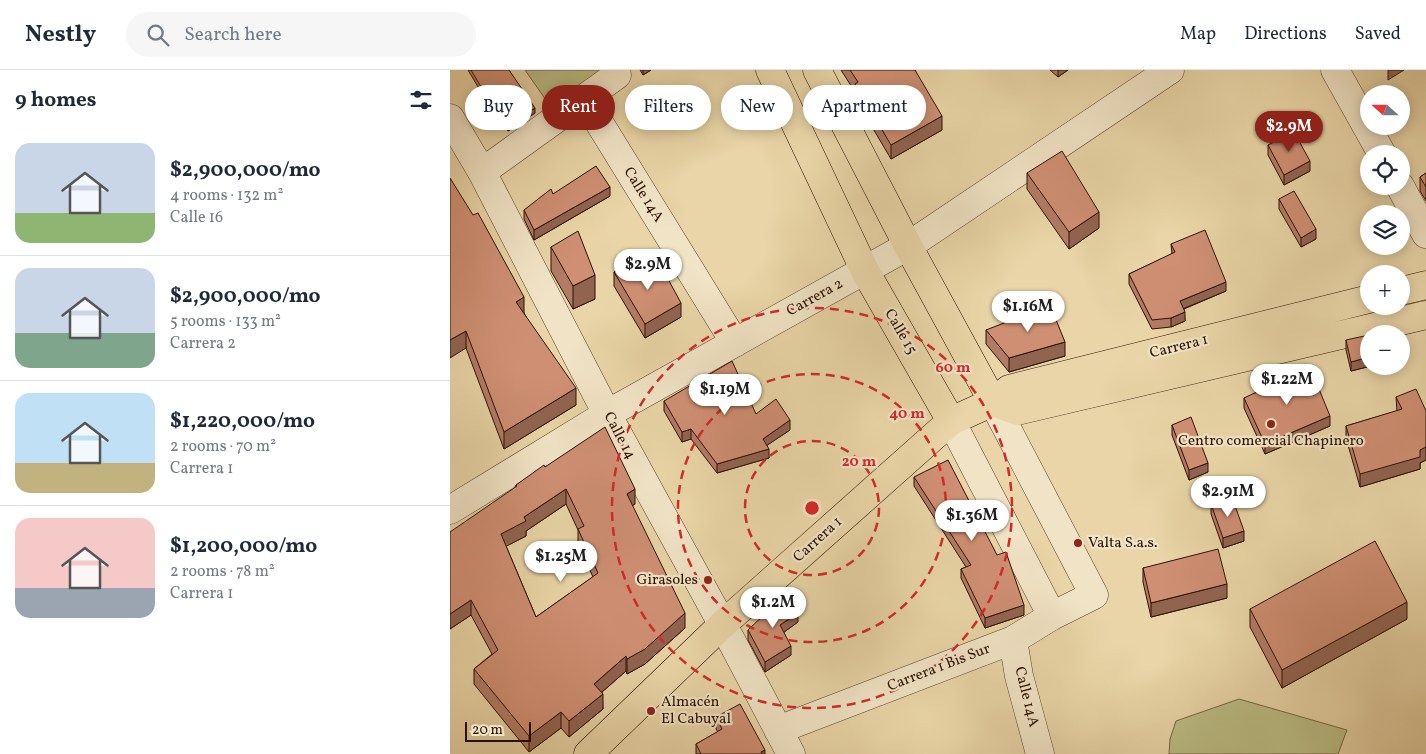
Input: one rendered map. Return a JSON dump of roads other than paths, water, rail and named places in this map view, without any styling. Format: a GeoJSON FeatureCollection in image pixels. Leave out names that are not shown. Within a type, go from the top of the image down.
{"type":"FeatureCollection","features":[{"type":"Feature","properties":{"kind":"main road","name":"Calle 15"},"geometry":{"type":"LineString","coordinates":[[770,70],[865,271],[951,421]]}},
{"type":"Feature","properties":{"kind":"main road"},"geometry":{"type":"LineString","coordinates":[[817,70],[908,246],[993,402]]}},
{"type":"Feature","properties":{"kind":"main road"},"geometry":{"type":"LineString","coordinates":[[1410,289],[1426,285]]}},
{"type":"Feature","properties":{"kind":"main road","name":"Carrera 1"},"geometry":{"type":"LineString","coordinates":[[588,754],[722,625],[951,421],[993,402],[1009,389],[1360,301]]}},
{"type":"Feature","properties":{"kind":"main road","name":"Carrera 1"},"geometry":{"type":"LineString","coordinates":[[993,402],[1016,411],[1426,315]]}},
{"type":"Feature","properties":{"kind":"street","name":"Carrera 2"},"geometry":{"type":"LineString","coordinates":[[450,510],[607,414],[908,246],[1170,70]]}},
{"type":"Feature","properties":{"kind":"street"},"geometry":{"type":"LineString","coordinates":[[1335,70],[1377,145]]}},
{"type":"Feature","properties":{"kind":"street"},"geometry":{"type":"LineString","coordinates":[[600,85],[616,72]]}},
{"type":"Feature","properties":{"kind":"street","name":"Calle 14"},"geometry":{"type":"LineString","coordinates":[[450,118],[482,172],[607,414],[791,754]]}},
{"type":"Feature","properties":{"kind":"street"},"geometry":{"type":"LineString","coordinates":[[482,172],[542,128]]}},
{"type":"Feature","properties":{"kind":"street","name":"Calle 14A"},"geometry":{"type":"LineString","coordinates":[[604,130],[735,343]]}},
{"type":"Feature","properties":{"kind":"street"},"geometry":{"type":"LineString","coordinates":[[1405,195],[1426,234]]}},
{"type":"Feature","properties":{"kind":"street","name":"Carrera 1 Bis Sur"},"geometry":{"type":"LineString","coordinates":[[778,730],[1013,640],[1052,616],[1094,595],[993,402]]}},
{"type":"Feature","properties":{"kind":"street","name":"Calle 15"},"geometry":{"type":"LineString","coordinates":[[951,421],[1052,616]]}},
{"type":"Feature","properties":{"kind":"street","name":"Calle 14A"},"geometry":{"type":"LineString","coordinates":[[1013,640],[1019,676],[1040,754]]}},
{"type":"Feature","properties":{"kind":"place","name":"Centro comercial Chapinero"},"geometry":{"type":"Point","coordinates":[1271,424]}},
{"type":"Feature","properties":{"kind":"place","name":"Valta S.a.s."},"geometry":{"type":"Point","coordinates":[1078,543]}},
{"type":"Feature","properties":{"kind":"place","name":"Girasoles"},"geometry":{"type":"Point","coordinates":[708,580]}},
{"type":"Feature","properties":{"kind":"place","name":"Almacén El Cabuyal"},"geometry":{"type":"Point","coordinates":[651,711]}}]}
